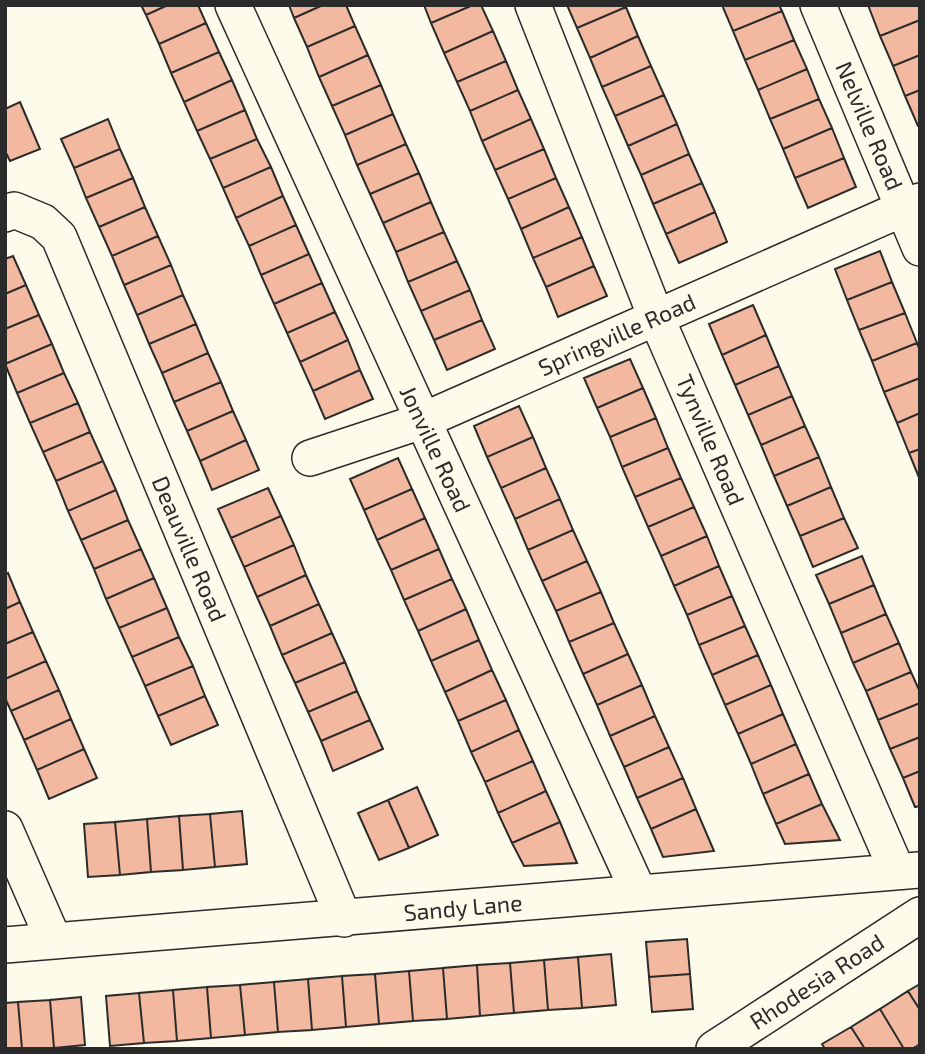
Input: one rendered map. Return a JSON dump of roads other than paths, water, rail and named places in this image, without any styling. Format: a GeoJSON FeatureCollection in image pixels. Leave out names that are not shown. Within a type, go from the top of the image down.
{"type":"FeatureCollection","features":[{"type":"Feature","properties":{"kind":"street","name":"Jonville Road"},"geometry":{"type":"LineString","coordinates":[[233,5],[639,893]]}},
{"type":"Feature","properties":{"kind":"street","name":"Tynville Road"},"geometry":{"type":"LineString","coordinates":[[533,5],[656,317],[909,871]]}},
{"type":"Feature","properties":{"kind":"street","name":"Nelville Road"},"geometry":{"type":"LineString","coordinates":[[818,5],[912,205],[920,248]]}},
{"type":"Feature","properties":{"kind":"street","name":"Springville Road"},"geometry":{"type":"LineString","coordinates":[[310,457],[422,421],[912,205]]}},
{"type":"Feature","properties":{"kind":"street","name":"Deauville Road"},"geometry":{"type":"LineString","coordinates":[[5,214],[14,210],[43,222],[59,237],[344,919]]}},
{"type":"Feature","properties":{"kind":"street"},"geometry":{"type":"LineString","coordinates":[[5,829],[54,941]]}},
{"type":"Feature","properties":{"kind":"street","name":"Sandy Lane"},"geometry":{"type":"LineString","coordinates":[[5,945],[909,871]]}},
{"type":"Feature","properties":{"kind":"street","name":"Rhodesia Road"},"geometry":{"type":"LineString","coordinates":[[714,1049],[920,915]]}}]}
